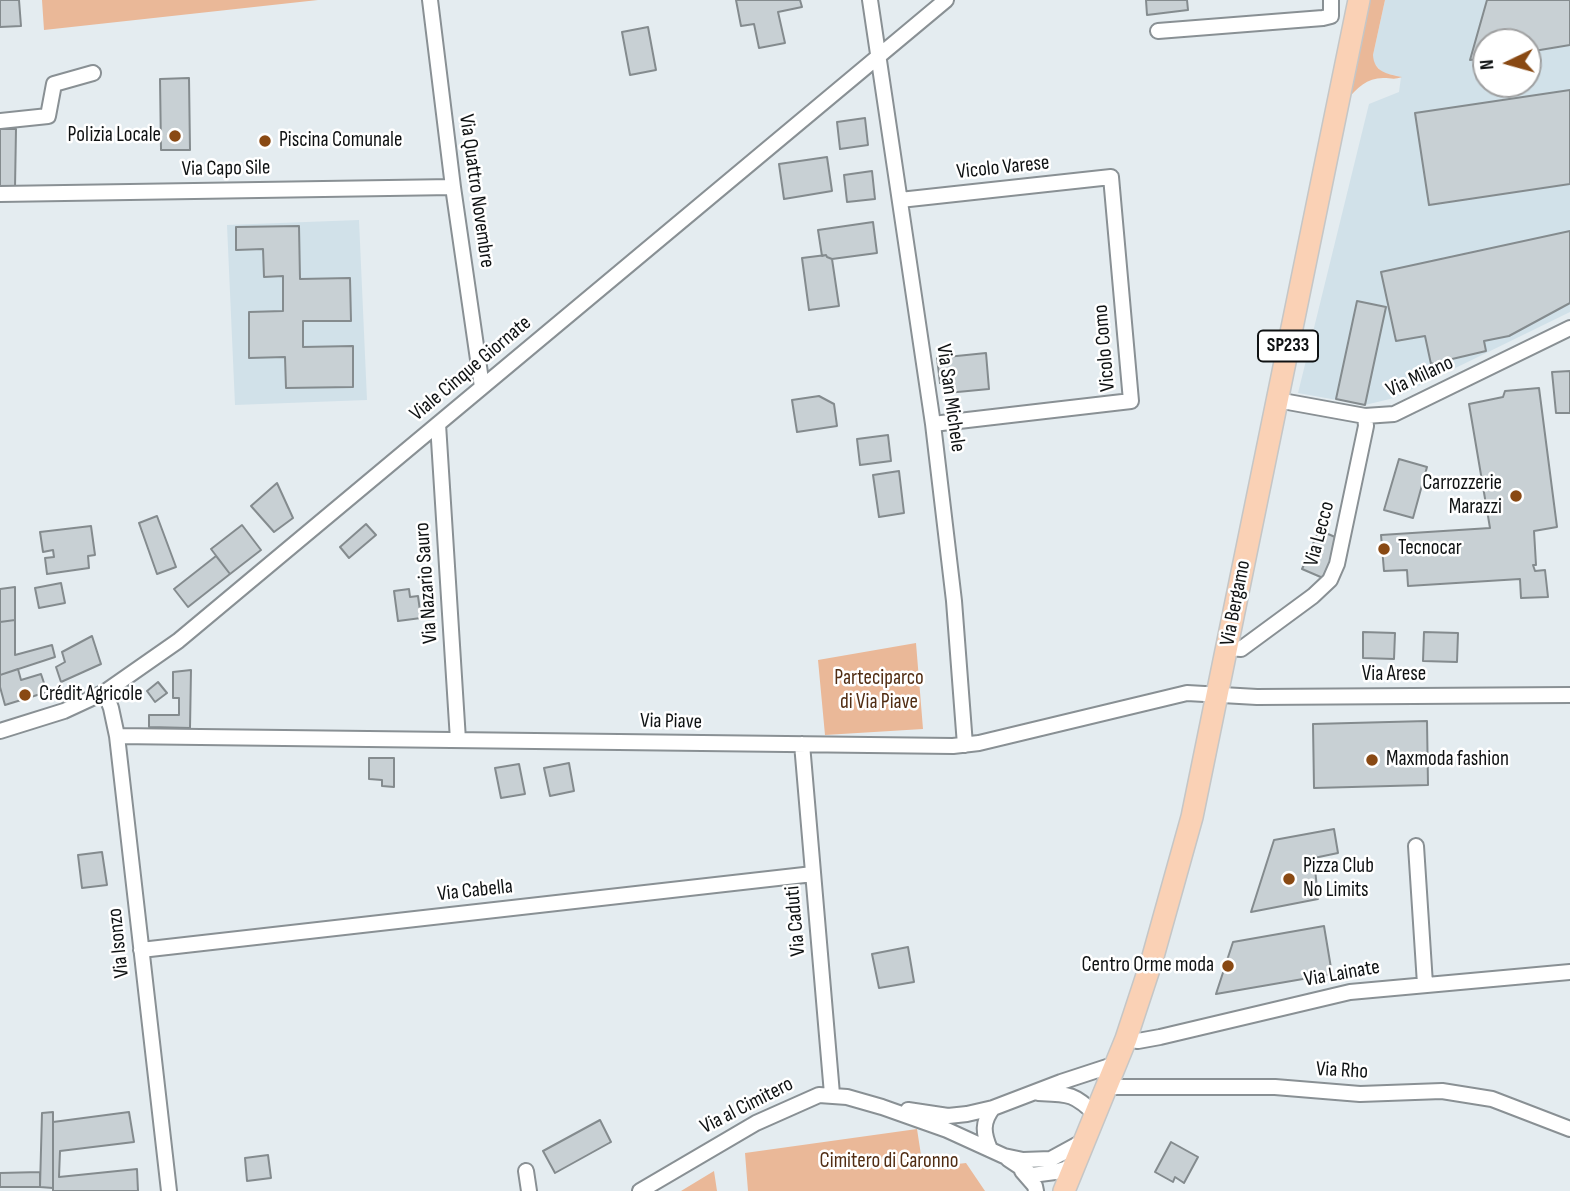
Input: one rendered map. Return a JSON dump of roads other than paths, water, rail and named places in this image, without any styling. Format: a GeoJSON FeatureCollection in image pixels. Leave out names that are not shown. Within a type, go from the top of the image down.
{"type":"FeatureCollection","features":[{"type":"Feature","properties":{"kind":"main road","name":"Via Bergamo"},"geometry":{"type":"LineString","coordinates":[[1064,1191],[1126,1039],[1175,883],[1204,764],[1359,0]]}},
{"type":"Feature","properties":{"kind":"street","name":"Via Quattro Novembre"},"geometry":{"type":"LineString","coordinates":[[430,0],[453,187],[482,387]]}},
{"type":"Feature","properties":{"kind":"street","name":"Via San Michele"},"geometry":{"type":"LineString","coordinates":[[870,0],[933,424],[954,601],[965,746]]}},
{"type":"Feature","properties":{"kind":"street","name":"Viale Cinque Giornate"},"geometry":{"type":"LineString","coordinates":[[0,731],[64,711],[105,692],[178,641],[946,0]]}},
{"type":"Feature","properties":{"kind":"street"},"geometry":{"type":"LineString","coordinates":[[1158,31],[1323,18],[1331,16],[1331,0]]}},
{"type":"Feature","properties":{"kind":"street"},"geometry":{"type":"LineString","coordinates":[[0,121],[48,116],[54,84],[93,73]]}},
{"type":"Feature","properties":{"kind":"street","name":"Vicolo Varese"},"geometry":{"type":"LineString","coordinates":[[900,200],[1111,177]]}},
{"type":"Feature","properties":{"kind":"street","name":"Vicolo Como"},"geometry":{"type":"LineString","coordinates":[[933,424],[1130,401],[1111,177]]}},
{"type":"Feature","properties":{"kind":"street","name":"Via Capo Sile"},"geometry":{"type":"LineString","coordinates":[[0,194],[453,187]]}},
{"type":"Feature","properties":{"kind":"street","name":"Via Milano"},"geometry":{"type":"LineString","coordinates":[[1277,400],[1365,415],[1394,414],[1570,328]]}},
{"type":"Feature","properties":{"kind":"street","name":"Via Lecco"},"geometry":{"type":"LineString","coordinates":[[1227,648],[1241,649],[1313,596],[1330,580],[1337,564],[1366,426],[1365,415]]}},
{"type":"Feature","properties":{"kind":"street","name":"Via Nazario Sauro"},"geometry":{"type":"LineString","coordinates":[[438,424],[458,740]]}},
{"type":"Feature","properties":{"kind":"street","name":"Via Isonzo"},"geometry":{"type":"LineString","coordinates":[[105,692],[117,736],[169,1191]]}},
{"type":"Feature","properties":{"kind":"street","name":"Via Piave"},"geometry":{"type":"LineString","coordinates":[[117,736],[965,746],[1187,693],[1218,693]]}},
{"type":"Feature","properties":{"kind":"street","name":"Via Arese"},"geometry":{"type":"LineString","coordinates":[[1218,693],[1256,697],[1570,695]]}},
{"type":"Feature","properties":{"kind":"street","name":"Via Caduti"},"geometry":{"type":"LineString","coordinates":[[803,744],[832,1094]]}},
{"type":"Feature","properties":{"kind":"street"},"geometry":{"type":"LineString","coordinates":[[1416,846],[1425,984]]}},
{"type":"Feature","properties":{"kind":"street","name":"Via Cabella"},"geometry":{"type":"LineString","coordinates":[[141,950],[813,874]]}},
{"type":"Feature","properties":{"kind":"street","name":"Via Lainate"},"geometry":{"type":"LineString","coordinates":[[1126,1039],[1138,1041],[1160,1037],[1350,992],[1570,972]]}},
{"type":"Feature","properties":{"kind":"street"},"geometry":{"type":"LineString","coordinates":[[882,1108],[948,1116],[967,1114],[993,1108],[1116,1064]]}},
{"type":"Feature","properties":{"kind":"street","name":"Via Rho"},"geometry":{"type":"LineString","coordinates":[[1107,1087],[1275,1087],[1360,1094],[1442,1091],[1492,1098],[1570,1129]]}},
{"type":"Feature","properties":{"kind":"street"},"geometry":{"type":"LineString","coordinates":[[1033,1093],[1081,1099],[1096,1115]]}},
{"type":"Feature","properties":{"kind":"street"},"geometry":{"type":"LineString","coordinates":[[832,1094],[947,1130],[990,1149],[1021,1170],[1035,1185],[1036,1191]]}},
{"type":"Feature","properties":{"kind":"street","name":"Via al Cimitero"},"geometry":{"type":"LineString","coordinates":[[640,1191],[764,1119],[806,1099],[832,1094]]}},
{"type":"Feature","properties":{"kind":"street"},"geometry":{"type":"LineString","coordinates":[[990,1149],[984,1135],[985,1117],[993,1108]]}},
{"type":"Feature","properties":{"kind":"street"},"geometry":{"type":"LineString","coordinates":[[1004,1156],[1023,1160],[1051,1159],[1087,1138]]}},
{"type":"Feature","properties":{"kind":"street"},"geometry":{"type":"LineString","coordinates":[[1021,1170],[1032,1175],[1075,1166]]}},
{"type":"Feature","properties":{"kind":"street"},"geometry":{"type":"LineString","coordinates":[[526,1171],[529,1191]]}},
{"type":"Feature","properties":{"kind":"place","name":"Polizia Locale"},"geometry":{"type":"Point","coordinates":[175,136]}},
{"type":"Feature","properties":{"kind":"place","name":"Piscina Comunale"},"geometry":{"type":"Point","coordinates":[265,141]}},
{"type":"Feature","properties":{"kind":"place","name":"Carrozzerie Marazzi"},"geometry":{"type":"Point","coordinates":[1516,496]}},
{"type":"Feature","properties":{"kind":"place","name":"Tecnocar"},"geometry":{"type":"Point","coordinates":[1384,549]}},
{"type":"Feature","properties":{"kind":"place","name":"Crédit Agricole"},"geometry":{"type":"Point","coordinates":[25,695]}},
{"type":"Feature","properties":{"kind":"place","name":"Maxmoda fashion"},"geometry":{"type":"Point","coordinates":[1372,760]}},
{"type":"Feature","properties":{"kind":"place","name":"Pizza Club No Limits"},"geometry":{"type":"Point","coordinates":[1289,879]}},
{"type":"Feature","properties":{"kind":"place","name":"Centro Orme moda"},"geometry":{"type":"Point","coordinates":[1228,966]}},
{"type":"Feature","properties":{"kind":"park label","name":"Parteciparco di Via Piave"},"geometry":{"type":"Point","coordinates":[879,691]}},
{"type":"Feature","properties":{"kind":"park label","name":"Cimitero di Caronno"},"geometry":{"type":"Point","coordinates":[889,1162]}}]}
